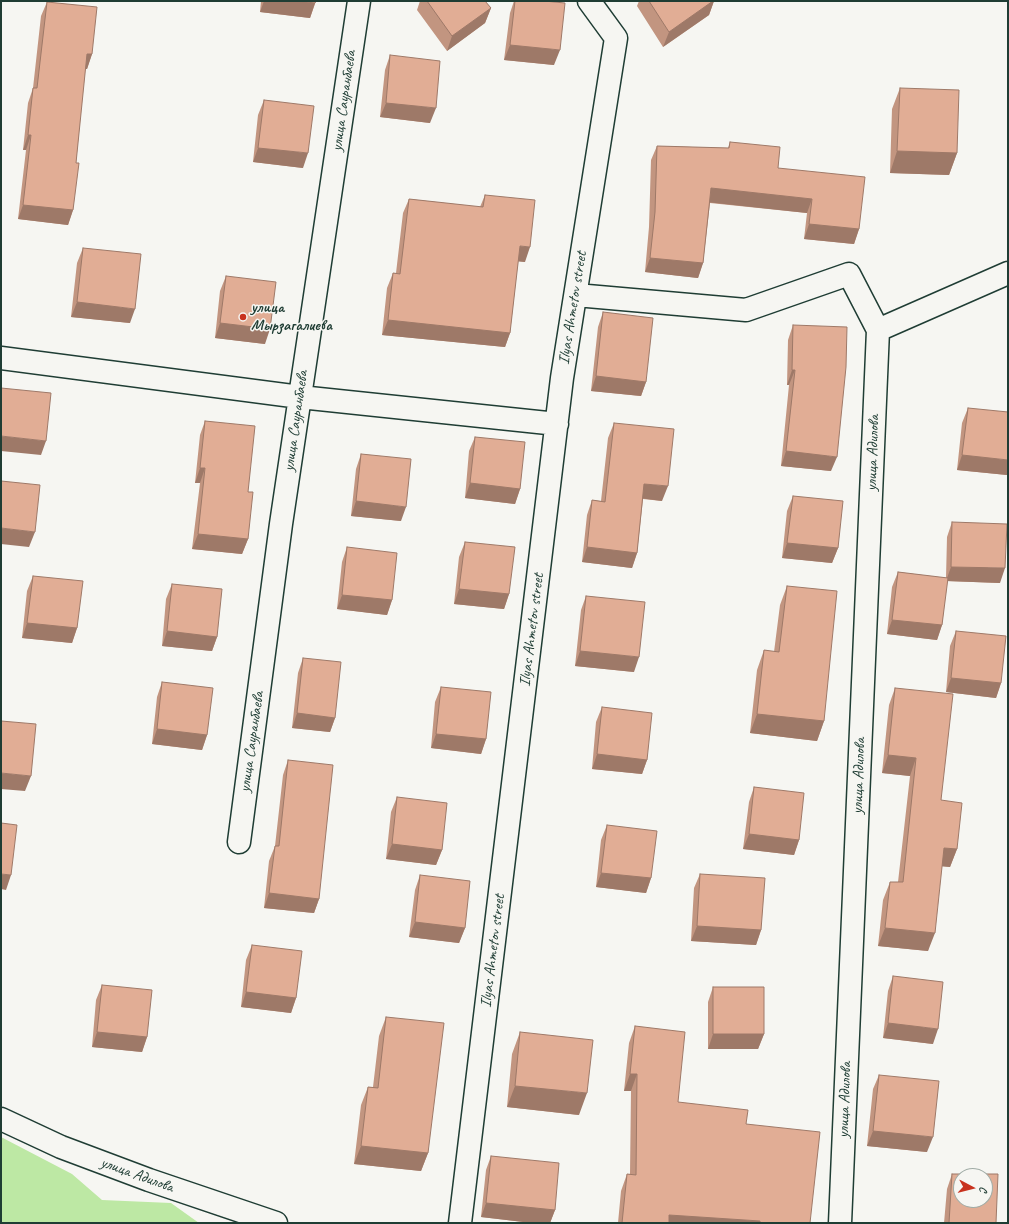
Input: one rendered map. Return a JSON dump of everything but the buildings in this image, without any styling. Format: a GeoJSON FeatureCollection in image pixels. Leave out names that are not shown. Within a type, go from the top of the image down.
{"type":"FeatureCollection","features":[{"type":"Feature","properties":{"kind":"street","name":"улица Сауранбаева"},"geometry":{"type":"LineString","coordinates":[[239,842],[300,397],[359,1]]}},
{"type":"Feature","properties":{"kind":"street","name":"Ilyas Ahmetov street"},"geometry":{"type":"LineString","coordinates":[[460,1223],[557,424],[616,38],[589,1]]}},
{"type":"Feature","properties":{"kind":"street"},"geometry":{"type":"LineString","coordinates":[[576,295],[746,310],[849,274],[878,330],[1008,273]]}},
{"type":"Feature","properties":{"kind":"street","name":"улица Адилова"},"geometry":{"type":"LineString","coordinates":[[840,1223],[878,330]]}},
{"type":"Feature","properties":{"kind":"street"},"geometry":{"type":"LineString","coordinates":[[1,358],[300,397],[557,424]]}},
{"type":"Feature","properties":{"kind":"street","name":"улица Адилова"},"geometry":{"type":"LineString","coordinates":[[1,1119],[61,1147],[127,1172],[276,1223]]}},
{"type":"Feature","properties":{"kind":"green space"},"geometry":{"type":"Polygon","coordinates":[[[1,1137],[72,1174],[102,1200],[171,1203],[199,1223],[1,1223],[1,1137]]]}},
{"type":"Feature","properties":{"kind":"place","name":"улица Мырзагалиева"},"geometry":{"type":"Point","coordinates":[243,317]}}]}
